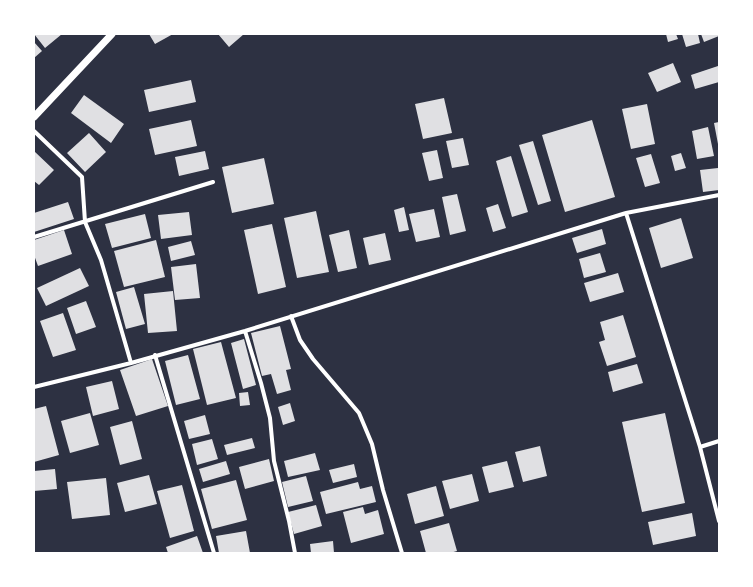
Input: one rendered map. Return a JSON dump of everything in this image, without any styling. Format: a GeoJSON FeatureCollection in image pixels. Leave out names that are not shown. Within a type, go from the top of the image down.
{"type":"FeatureCollection","features":[{"type":"Feature","properties":{"kind":"street"},"geometry":{"type":"LineString","coordinates":[[34,117],[112,34]]}},
{"type":"Feature","properties":{"kind":"street"},"geometry":{"type":"LineString","coordinates":[[34,131],[82,177],[85,222],[101,260],[131,363]]}},
{"type":"Feature","properties":{"kind":"street"},"geometry":{"type":"LineString","coordinates":[[34,238],[214,182]]}},
{"type":"Feature","properties":{"kind":"street"},"geometry":{"type":"LineString","coordinates":[[34,387],[131,363],[155,355],[245,331],[626,213],[719,195]]}},
{"type":"Feature","properties":{"kind":"street"},"geometry":{"type":"LineString","coordinates":[[626,213],[700,447],[719,521]]}},
{"type":"Feature","properties":{"kind":"street"},"geometry":{"type":"LineString","coordinates":[[292,316],[300,340],[313,359],[359,413],[372,444],[383,490],[402,553]]}},
{"type":"Feature","properties":{"kind":"street"},"geometry":{"type":"LineString","coordinates":[[245,331],[270,418],[274,461],[295,553]]}},
{"type":"Feature","properties":{"kind":"street"},"geometry":{"type":"LineString","coordinates":[[155,355],[214,553]]}},
{"type":"Feature","properties":{"kind":"street"},"geometry":{"type":"LineString","coordinates":[[700,447],[719,440]]}},
{"type":"Feature","properties":{"kind":"building"},"geometry":{"type":"Polygon","coordinates":[[[34,34],[62,34],[45,48],[34,34]]]}},
{"type":"Feature","properties":{"kind":"building"},"geometry":{"type":"Polygon","coordinates":[[[149,34],[173,34],[155,44],[149,34]]]}},
{"type":"Feature","properties":{"kind":"building"},"geometry":{"type":"Polygon","coordinates":[[[218,34],[244,34],[229,47],[218,34]]]}},
{"type":"Feature","properties":{"kind":"building"},"geometry":{"type":"Polygon","coordinates":[[[666,34],[676,34],[678,39],[668,42],[666,34]]]}},
{"type":"Feature","properties":{"kind":"building"},"geometry":{"type":"Polygon","coordinates":[[[682,34],[698,34],[700,43],[686,47],[682,34]]]}},
{"type":"Feature","properties":{"kind":"building"},"geometry":{"type":"Polygon","coordinates":[[[701,34],[719,34],[719,36],[704,42],[701,34]]]}},
{"type":"Feature","properties":{"kind":"building"},"geometry":{"type":"Polygon","coordinates":[[[34,42],[42,51],[34,58],[34,42]]]}},
{"type":"Feature","properties":{"kind":"building"},"geometry":{"type":"Polygon","coordinates":[[[673,63],[681,82],[657,92],[648,73],[673,63]]]}},
{"type":"Feature","properties":{"kind":"building"},"geometry":{"type":"Polygon","coordinates":[[[718,66],[719,82],[695,89],[691,75],[718,66]]]}},
{"type":"Feature","properties":{"kind":"building"},"geometry":{"type":"Polygon","coordinates":[[[191,80],[196,102],[149,112],[144,90],[191,80]]]}},
{"type":"Feature","properties":{"kind":"building"},"geometry":{"type":"Polygon","coordinates":[[[84,95],[124,124],[111,143],[71,113],[84,95]]]}},
{"type":"Feature","properties":{"kind":"building"},"geometry":{"type":"Polygon","coordinates":[[[444,98],[452,133],[423,139],[415,104],[444,98]]]}},
{"type":"Feature","properties":{"kind":"building"},"geometry":{"type":"Polygon","coordinates":[[[647,104],[655,144],[631,149],[622,109],[647,104]]]}},
{"type":"Feature","properties":{"kind":"building"},"geometry":{"type":"Polygon","coordinates":[[[191,120],[197,146],[155,155],[149,129],[191,120]]]}},
{"type":"Feature","properties":{"kind":"building"},"geometry":{"type":"Polygon","coordinates":[[[592,120],[615,197],[565,212],[542,135],[592,120]]]}},
{"type":"Feature","properties":{"kind":"building"},"geometry":{"type":"Polygon","coordinates":[[[719,122],[719,144],[718,144],[714,123],[719,122]]]}},
{"type":"Feature","properties":{"kind":"building"},"geometry":{"type":"Polygon","coordinates":[[[708,127],[714,156],[697,159],[692,131],[708,127]]]}},
{"type":"Feature","properties":{"kind":"building"},"geometry":{"type":"Polygon","coordinates":[[[89,133],[106,152],[85,172],[67,153],[89,133]]]}},
{"type":"Feature","properties":{"kind":"building"},"geometry":{"type":"Polygon","coordinates":[[[463,138],[469,165],[452,168],[446,141],[463,138]]]}},
{"type":"Feature","properties":{"kind":"building"},"geometry":{"type":"Polygon","coordinates":[[[533,141],[551,201],[538,205],[519,145],[533,141]]]}},
{"type":"Feature","properties":{"kind":"building"},"geometry":{"type":"Polygon","coordinates":[[[437,150],[443,178],[429,181],[422,153],[437,150]]]}},
{"type":"Feature","properties":{"kind":"building"},"geometry":{"type":"Polygon","coordinates":[[[34,151],[54,170],[39,185],[34,181],[34,151]]]}},
{"type":"Feature","properties":{"kind":"building"},"geometry":{"type":"Polygon","coordinates":[[[205,151],[209,169],[179,176],[175,157],[205,151]]]}},
{"type":"Feature","properties":{"kind":"building"},"geometry":{"type":"Polygon","coordinates":[[[681,153],[686,168],[675,171],[671,156],[681,153]]]}},
{"type":"Feature","properties":{"kind":"building"},"geometry":{"type":"Polygon","coordinates":[[[651,154],[660,183],[645,187],[636,158],[651,154]]]}},
{"type":"Feature","properties":{"kind":"building"},"geometry":{"type":"Polygon","coordinates":[[[511,156],[528,212],[512,217],[496,161],[511,156]]]}},
{"type":"Feature","properties":{"kind":"building"},"geometry":{"type":"Polygon","coordinates":[[[264,158],[274,204],[232,213],[222,167],[264,158]]]}},
{"type":"Feature","properties":{"kind":"building"},"geometry":{"type":"Polygon","coordinates":[[[718,168],[719,190],[703,192],[700,170],[718,168]]]}},
{"type":"Feature","properties":{"kind":"building"},"geometry":{"type":"Polygon","coordinates":[[[457,194],[466,231],[450,235],[442,197],[457,194]]]}},
{"type":"Feature","properties":{"kind":"building"},"geometry":{"type":"Polygon","coordinates":[[[68,202],[74,219],[34,232],[34,213],[68,202]]]}},
{"type":"Feature","properties":{"kind":"building"},"geometry":{"type":"Polygon","coordinates":[[[498,204],[506,228],[493,232],[486,208],[498,204]]]}},
{"type":"Feature","properties":{"kind":"building"},"geometry":{"type":"Polygon","coordinates":[[[404,207],[409,230],[399,232],[394,210],[404,207]]]}},
{"type":"Feature","properties":{"kind":"building"},"geometry":{"type":"Polygon","coordinates":[[[434,209],[440,237],[416,242],[409,214],[434,209]]]}},
{"type":"Feature","properties":{"kind":"building"},"geometry":{"type":"Polygon","coordinates":[[[316,211],[329,272],[297,278],[284,218],[316,211]]]}},
{"type":"Feature","properties":{"kind":"building"},"geometry":{"type":"Polygon","coordinates":[[[189,212],[192,235],[161,239],[158,215],[189,212]]]}},
{"type":"Feature","properties":{"kind":"building"},"geometry":{"type":"Polygon","coordinates":[[[145,214],[151,238],[112,248],[105,224],[145,214]]]}},
{"type":"Feature","properties":{"kind":"building"},"geometry":{"type":"Polygon","coordinates":[[[681,218],[693,258],[661,268],[649,228],[681,218]]]}},
{"type":"Feature","properties":{"kind":"building"},"geometry":{"type":"Polygon","coordinates":[[[272,224],[286,287],[258,294],[244,230],[272,224]]]}},
{"type":"Feature","properties":{"kind":"building"},"geometry":{"type":"Polygon","coordinates":[[[602,229],[606,244],[577,253],[572,238],[602,229]]]}},
{"type":"Feature","properties":{"kind":"building"},"geometry":{"type":"Polygon","coordinates":[[[64,230],[72,254],[38,266],[34,255],[34,240],[64,230]]]}},
{"type":"Feature","properties":{"kind":"building"},"geometry":{"type":"Polygon","coordinates":[[[349,230],[357,268],[338,272],[329,235],[349,230]]]}},
{"type":"Feature","properties":{"kind":"building"},"geometry":{"type":"Polygon","coordinates":[[[385,233],[391,260],[369,265],[363,238],[385,233]]]}},
{"type":"Feature","properties":{"kind":"building"},"geometry":{"type":"Polygon","coordinates":[[[156,240],[165,277],[124,287],[114,251],[156,240]]]}},
{"type":"Feature","properties":{"kind":"building"},"geometry":{"type":"Polygon","coordinates":[[[191,241],[195,255],[171,261],[168,247],[191,241]]]}},
{"type":"Feature","properties":{"kind":"building"},"geometry":{"type":"Polygon","coordinates":[[[600,253],[606,272],[584,278],[579,259],[600,253]]]}},
{"type":"Feature","properties":{"kind":"building"},"geometry":{"type":"Polygon","coordinates":[[[196,264],[200,298],[175,300],[171,267],[196,264]]]}},
{"type":"Feature","properties":{"kind":"building"},"geometry":{"type":"Polygon","coordinates":[[[80,268],[89,286],[46,306],[37,288],[80,268]]]}},
{"type":"Feature","properties":{"kind":"building"},"geometry":{"type":"Polygon","coordinates":[[[618,273],[624,292],[590,302],[584,283],[618,273]]]}},
{"type":"Feature","properties":{"kind":"building"},"geometry":{"type":"Polygon","coordinates":[[[134,287],[145,324],[126,329],[116,292],[134,287]]]}},
{"type":"Feature","properties":{"kind":"building"},"geometry":{"type":"Polygon","coordinates":[[[173,291],[177,331],[148,333],[144,294],[173,291]]]}},
{"type":"Feature","properties":{"kind":"building"},"geometry":{"type":"Polygon","coordinates":[[[86,301],[96,327],[76,334],[67,308],[86,301]]]}},
{"type":"Feature","properties":{"kind":"building"},"geometry":{"type":"Polygon","coordinates":[[[63,313],[76,350],[53,357],[40,321],[63,313]]]}},
{"type":"Feature","properties":{"kind":"building"},"geometry":{"type":"Polygon","coordinates":[[[623,315],[636,357],[607,366],[599,342],[605,340],[600,322],[623,315]]]}},
{"type":"Feature","properties":{"kind":"building"},"geometry":{"type":"Polygon","coordinates":[[[280,326],[291,369],[286,370],[291,390],[277,394],[271,374],[262,376],[251,333],[280,326]]]}},
{"type":"Feature","properties":{"kind":"building"},"geometry":{"type":"Polygon","coordinates":[[[244,339],[256,385],[243,389],[231,343],[244,339]]]}},
{"type":"Feature","properties":{"kind":"building"},"geometry":{"type":"Polygon","coordinates":[[[221,342],[236,398],[207,405],[193,349],[221,342]]]}},
{"type":"Feature","properties":{"kind":"building"},"geometry":{"type":"Polygon","coordinates":[[[188,355],[200,399],[176,405],[165,361],[188,355]]]}},
{"type":"Feature","properties":{"kind":"building"},"geometry":{"type":"Polygon","coordinates":[[[152,359],[168,406],[136,416],[120,370],[152,359]]]}},
{"type":"Feature","properties":{"kind":"building"},"geometry":{"type":"Polygon","coordinates":[[[637,364],[643,383],[613,392],[608,372],[637,364]]]}},
{"type":"Feature","properties":{"kind":"building"},"geometry":{"type":"Polygon","coordinates":[[[112,381],[119,409],[93,416],[86,387],[112,381]]]}},
{"type":"Feature","properties":{"kind":"building"},"geometry":{"type":"Polygon","coordinates":[[[248,392],[250,405],[240,406],[239,393],[248,392]]]}},
{"type":"Feature","properties":{"kind":"building"},"geometry":{"type":"Polygon","coordinates":[[[290,403],[295,421],[283,425],[278,407],[290,403]]]}},
{"type":"Feature","properties":{"kind":"building"},"geometry":{"type":"Polygon","coordinates":[[[46,406],[59,455],[34,462],[34,409],[46,406]]]}},
{"type":"Feature","properties":{"kind":"building"},"geometry":{"type":"Polygon","coordinates":[[[90,413],[99,445],[70,453],[61,421],[90,413]]]}},
{"type":"Feature","properties":{"kind":"building"},"geometry":{"type":"Polygon","coordinates":[[[665,413],[685,503],[642,512],[622,422],[665,413]]]}},
{"type":"Feature","properties":{"kind":"building"},"geometry":{"type":"Polygon","coordinates":[[[205,415],[210,434],[189,439],[184,421],[205,415]]]}},
{"type":"Feature","properties":{"kind":"building"},"geometry":{"type":"Polygon","coordinates":[[[132,421],[142,459],[120,465],[110,427],[132,421]]]}},
{"type":"Feature","properties":{"kind":"building"},"geometry":{"type":"Polygon","coordinates":[[[252,438],[255,448],[227,455],[224,445],[252,438]]]}},
{"type":"Feature","properties":{"kind":"building"},"geometry":{"type":"Polygon","coordinates":[[[212,439],[218,459],[197,465],[192,444],[212,439]]]}},
{"type":"Feature","properties":{"kind":"building"},"geometry":{"type":"Polygon","coordinates":[[[540,446],[547,476],[523,482],[515,452],[540,446]]]}},
{"type":"Feature","properties":{"kind":"building"},"geometry":{"type":"Polygon","coordinates":[[[315,453],[320,470],[288,477],[284,461],[315,453]]]}},
{"type":"Feature","properties":{"kind":"building"},"geometry":{"type":"Polygon","coordinates":[[[269,459],[274,481],[245,489],[239,467],[269,459]]]}},
{"type":"Feature","properties":{"kind":"building"},"geometry":{"type":"Polygon","coordinates":[[[226,461],[230,474],[203,482],[199,469],[226,461]]]}},
{"type":"Feature","properties":{"kind":"building"},"geometry":{"type":"Polygon","coordinates":[[[507,461],[514,487],[489,493],[482,467],[507,461]]]}},
{"type":"Feature","properties":{"kind":"building"},"geometry":{"type":"Polygon","coordinates":[[[354,464],[357,477],[333,483],[329,470],[354,464]]]}},
{"type":"Feature","properties":{"kind":"building"},"geometry":{"type":"Polygon","coordinates":[[[55,469],[57,489],[34,491],[34,471],[55,469]]]}},
{"type":"Feature","properties":{"kind":"building"},"geometry":{"type":"Polygon","coordinates":[[[472,474],[479,501],[450,509],[442,481],[472,474]]]}},
{"type":"Feature","properties":{"kind":"building"},"geometry":{"type":"Polygon","coordinates":[[[149,475],[157,504],[125,512],[117,483],[149,475]]]}},
{"type":"Feature","properties":{"kind":"building"},"geometry":{"type":"Polygon","coordinates":[[[306,476],[313,501],[288,507],[282,482],[306,476]]]}},
{"type":"Feature","properties":{"kind":"building"},"geometry":{"type":"Polygon","coordinates":[[[106,478],[110,515],[72,519],[67,482],[106,478]]]}},
{"type":"Feature","properties":{"kind":"building"},"geometry":{"type":"Polygon","coordinates":[[[236,480],[247,520],[212,529],[201,489],[236,480]]]}},
{"type":"Feature","properties":{"kind":"building"},"geometry":{"type":"Polygon","coordinates":[[[358,482],[360,489],[372,486],[376,502],[326,514],[320,492],[358,482]]]}},
{"type":"Feature","properties":{"kind":"building"},"geometry":{"type":"Polygon","coordinates":[[[182,485],[194,531],[170,538],[157,491],[182,485]]]}},
{"type":"Feature","properties":{"kind":"building"},"geometry":{"type":"Polygon","coordinates":[[[436,486],[444,516],[415,524],[407,494],[436,486]]]}},
{"type":"Feature","properties":{"kind":"building"},"geometry":{"type":"Polygon","coordinates":[[[316,505],[322,526],[294,534],[288,512],[316,505]]]}},
{"type":"Feature","properties":{"kind":"building"},"geometry":{"type":"Polygon","coordinates":[[[363,507],[365,514],[378,510],[384,534],[351,543],[343,512],[363,507]]]}},
{"type":"Feature","properties":{"kind":"building"},"geometry":{"type":"Polygon","coordinates":[[[692,513],[696,536],[653,545],[648,522],[692,513]]]}},
{"type":"Feature","properties":{"kind":"building"},"geometry":{"type":"Polygon","coordinates":[[[449,523],[457,551],[450,553],[426,553],[420,531],[449,523]]]}},
{"type":"Feature","properties":{"kind":"building"},"geometry":{"type":"Polygon","coordinates":[[[246,531],[250,553],[219,553],[216,536],[246,531]]]}},
{"type":"Feature","properties":{"kind":"building"},"geometry":{"type":"Polygon","coordinates":[[[197,536],[203,553],[168,553],[166,547],[197,536]]]}},
{"type":"Feature","properties":{"kind":"building"},"geometry":{"type":"Polygon","coordinates":[[[333,541],[334,553],[311,553],[310,544],[333,541]]]}}]}
